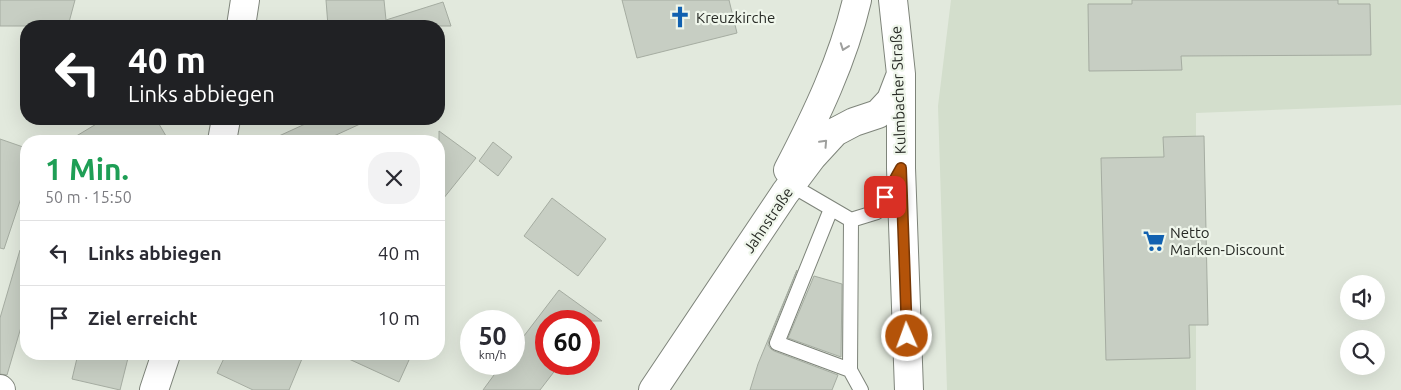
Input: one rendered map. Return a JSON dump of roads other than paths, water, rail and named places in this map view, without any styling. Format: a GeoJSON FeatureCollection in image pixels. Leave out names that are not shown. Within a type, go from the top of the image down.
{"type":"FeatureCollection","features":[{"type":"Feature","properties":{"kind":"main road"},"geometry":{"type":"LineString","coordinates":[[242,20],[245,0]]}},
{"type":"Feature","properties":{"kind":"main road"},"geometry":{"type":"LineString","coordinates":[[726,283],[793,160],[835,72],[847,39],[857,0]]}},
{"type":"Feature","properties":{"kind":"main road","name":"Kulmbacher Straße"},"geometry":{"type":"LineString","coordinates":[[893,0],[900,74],[901,168],[909,390]]}},
{"type":"Feature","properties":{"kind":"main road","name":"Jahnstraße"},"geometry":{"type":"LineString","coordinates":[[654,390],[791,185],[812,157],[835,132],[854,122],[878,114],[892,100],[900,74]]}},
{"type":"Feature","properties":{"kind":"main road"},"geometry":{"type":"LineString","coordinates":[[154,390],[164,360]]}},
{"type":"Feature","properties":{"kind":"lane"},"geometry":{"type":"LineString","coordinates":[[791,185],[851,220],[877,212],[901,168]]}},
{"type":"Feature","properties":{"kind":"lane"},"geometry":{"type":"LineString","coordinates":[[831,208],[777,343],[850,370]]}},
{"type":"Feature","properties":{"kind":"lane"},"geometry":{"type":"LineString","coordinates":[[851,220],[850,370],[860,390]]}},
{"type":"Feature","properties":{"kind":"place","name":"Kreuzkirche"},"geometry":{"type":"Point","coordinates":[680,17]}},
{"type":"Feature","properties":{"kind":"place","name":"Netto Marken-Discount"},"geometry":{"type":"Point","coordinates":[1154,241]}}]}
